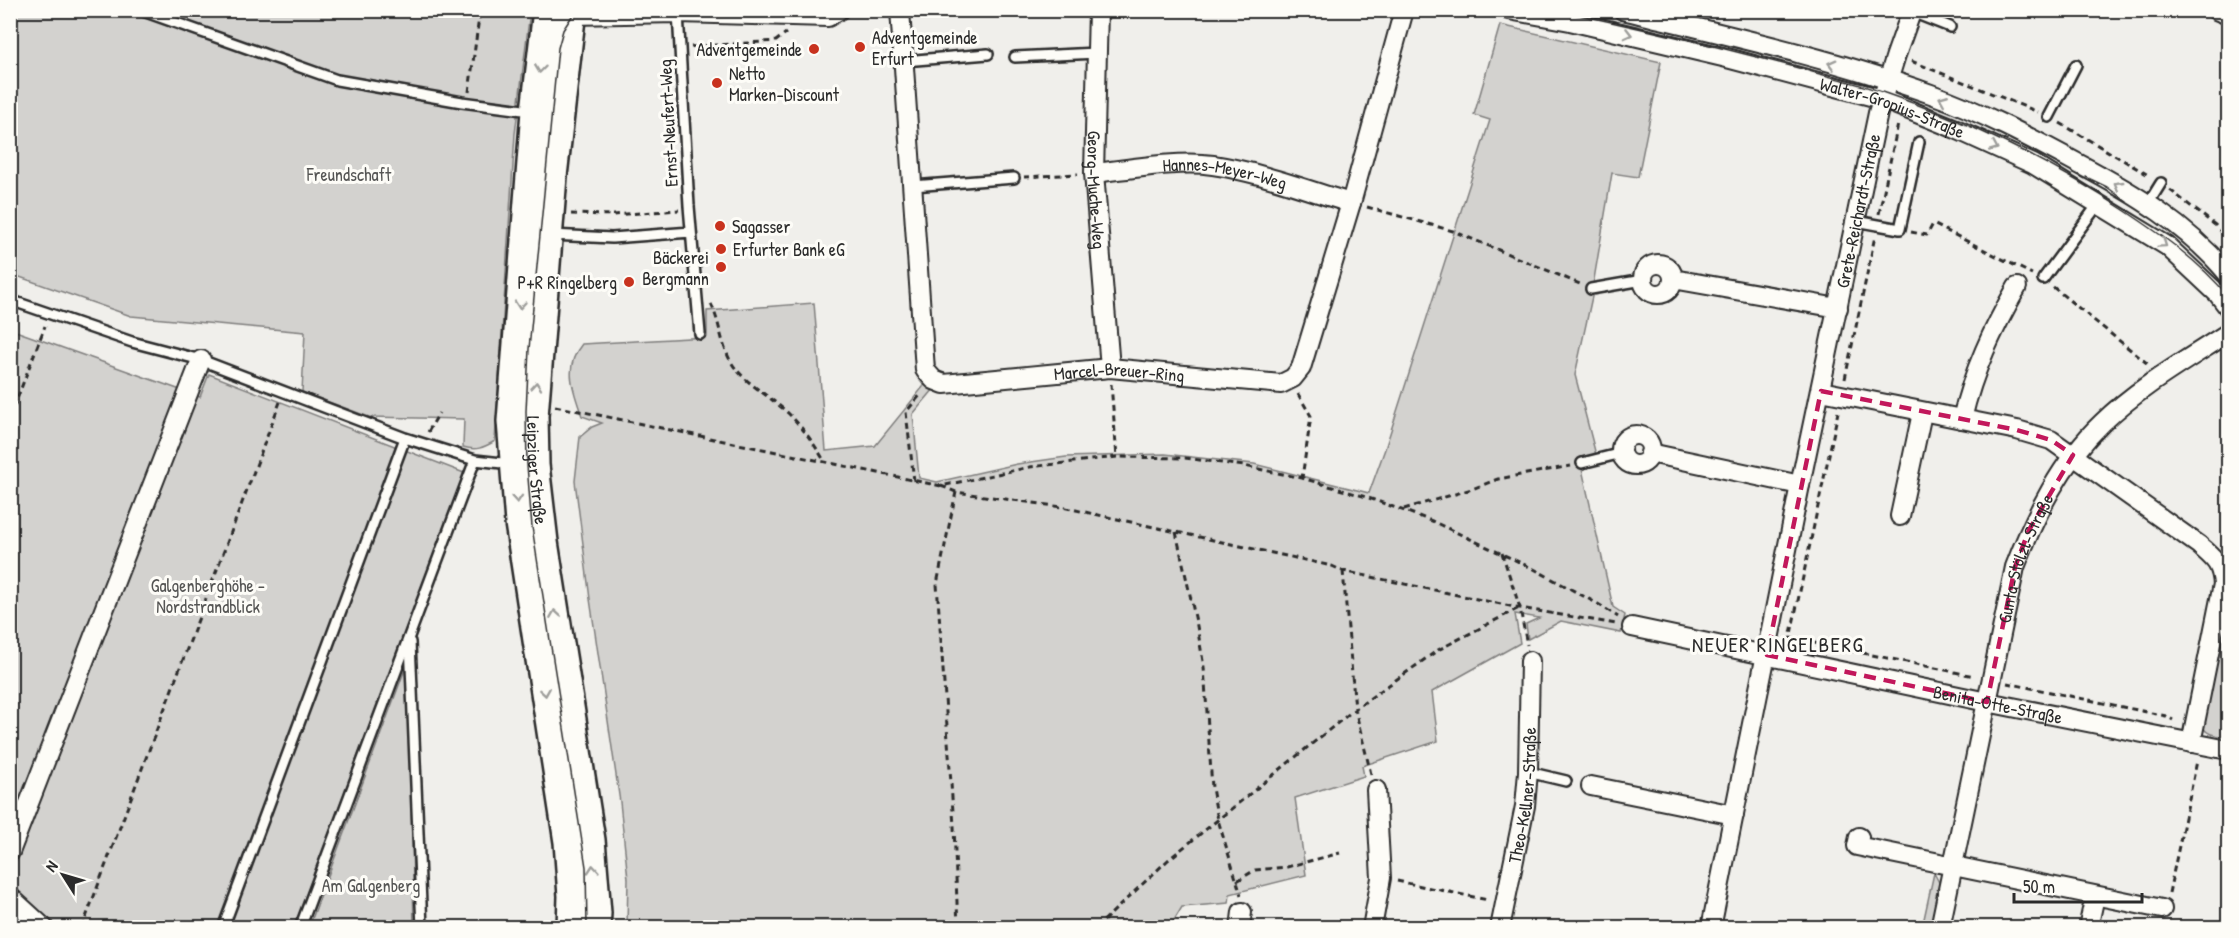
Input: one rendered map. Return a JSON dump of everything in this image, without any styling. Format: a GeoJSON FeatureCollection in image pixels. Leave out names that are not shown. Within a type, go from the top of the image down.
{"type":"FeatureCollection","features":[{"type":"Feature","properties":{"kind":"main road","name":"Leipziger Straße"},"geometry":{"type":"LineString","coordinates":[[560,13],[535,111],[511,421],[544,542],[591,840],[597,913],[596,927]]}},
{"type":"Feature","properties":{"kind":"main road","name":"Leipziger Straße"},"geometry":{"type":"LineString","coordinates":[[560,13],[548,235],[534,416],[524,465],[519,524],[568,842],[572,896],[571,927]]}},
{"type":"Feature","properties":{"kind":"street"},"geometry":{"type":"LineString","coordinates":[[560,13],[828,17],[839,10]]}},
{"type":"Feature","properties":{"kind":"street","name":"Marcel-Breuer-Ring"},"geometry":{"type":"LineString","coordinates":[[900,10],[925,370],[934,380],[944,384],[1110,368],[1281,384],[1288,380]]}},
{"type":"Feature","properties":{"kind":"street","name":"Georg-Muche-Weg"},"geometry":{"type":"LineString","coordinates":[[1098,10],[1094,173],[1110,368]]}},
{"type":"Feature","properties":{"kind":"street"},"geometry":{"type":"LineString","coordinates":[[1288,380],[1293,378],[1301,368],[1351,203],[1404,10]]}},
{"type":"Feature","properties":{"kind":"street","name":"Walter-Gropius-Straße"},"geometry":{"type":"LineString","coordinates":[[1509,10],[1570,21],[1727,58],[1882,99],[2033,164],[2099,203],[2167,246],[2229,307]]}},
{"type":"Feature","properties":{"kind":"street","name":"Walter-Gropius-Straße"},"geometry":{"type":"LineString","coordinates":[[1623,10],[1888,79],[1964,107],[2017,131],[2112,181],[2148,204],[2205,249],[2229,274]]}},
{"type":"Feature","properties":{"kind":"street"},"geometry":{"type":"LineString","coordinates":[[2216,10],[2229,15]]}},
{"type":"Feature","properties":{"kind":"street","name":"Grete-Reichardt-Straße"},"geometry":{"type":"LineString","coordinates":[[1711,927],[1800,485],[1882,99],[1912,11]]}},
{"type":"Feature","properties":{"kind":"street","name":"Hannes-Meyer-Weg"},"geometry":{"type":"LineString","coordinates":[[1094,173],[1184,165],[1212,165],[1351,203]]}},
{"type":"Feature","properties":{"kind":"street","name":"Grete-Reichardt-Straße"},"geometry":{"type":"LineString","coordinates":[[1643,280],[1648,290],[1659,293],[1669,289],[1673,279],[1838,308]]}},
{"type":"Feature","properties":{"kind":"street"},"geometry":{"type":"LineString","coordinates":[[1962,419],[1968,392],[1983,352],[2017,287]]}},
{"type":"Feature","properties":{"kind":"street","name":"Gunta-Stölzl-Straße"},"geometry":{"type":"LineString","coordinates":[[1940,927],[2015,567],[2029,530],[2048,493],[2073,454],[2101,423],[2140,390],[2229,333]]}},
{"type":"Feature","properties":{"kind":"street"},"geometry":{"type":"LineString","coordinates":[[10,852],[201,360]]}},
{"type":"Feature","properties":{"kind":"street"},"geometry":{"type":"LineString","coordinates":[[1821,391],[1922,413],[1962,419],[2050,440],[2073,454],[2199,545],[2222,570],[2223,584],[2195,740]]}},
{"type":"Feature","properties":{"kind":"street"},"geometry":{"type":"LineString","coordinates":[[1900,516],[1922,413]]}},
{"type":"Feature","properties":{"kind":"street"},"geometry":{"type":"LineString","coordinates":[[1622,453],[1626,460],[1634,465],[1643,463],[1650,453],[1800,485]]}},
{"type":"Feature","properties":{"kind":"street"},"geometry":{"type":"LineString","coordinates":[[1632,627],[1767,656]]}},
{"type":"Feature","properties":{"kind":"street","name":"Benita-Otte-Straße"},"geometry":{"type":"LineString","coordinates":[[1767,656],[1987,702],[2195,740],[2229,750]]}},
{"type":"Feature","properties":{"kind":"street","name":"Theo-Kellner-Straße"},"geometry":{"type":"LineString","coordinates":[[1500,927],[1525,807],[1530,662]]}},
{"type":"Feature","properties":{"kind":"street"},"geometry":{"type":"LineString","coordinates":[[1591,786],[1734,815]]}},
{"type":"Feature","properties":{"kind":"street"},"geometry":{"type":"LineString","coordinates":[[1372,927],[1381,878],[1376,790]]}},
{"type":"Feature","properties":{"kind":"street"},"geometry":{"type":"LineString","coordinates":[[1859,837],[1857,846],[2094,896],[2164,904]]}},
{"type":"Feature","properties":{"kind":"street"},"geometry":{"type":"LineString","coordinates":[[2088,927],[2094,896]]}},
{"type":"Feature","properties":{"kind":"street"},"geometry":{"type":"LineString","coordinates":[[10,897],[44,927]]}},
{"type":"Feature","properties":{"kind":"lane"},"geometry":{"type":"LineString","coordinates":[[140,10],[201,34],[337,80],[535,111]]}},
{"type":"Feature","properties":{"kind":"lane"},"geometry":{"type":"LineString","coordinates":[[1912,11],[1950,27]]}},
{"type":"Feature","properties":{"kind":"lane","name":"Ernst-Neufert-Weg"},"geometry":{"type":"LineString","coordinates":[[678,13],[689,210],[700,334]]}},
{"type":"Feature","properties":{"kind":"lane"},"geometry":{"type":"LineString","coordinates":[[1014,57],[1097,53]]}},
{"type":"Feature","properties":{"kind":"lane"},"geometry":{"type":"LineString","coordinates":[[904,61],[988,54]]}},
{"type":"Feature","properties":{"kind":"lane"},"geometry":{"type":"LineString","coordinates":[[2049,117],[2076,65]]}},
{"type":"Feature","properties":{"kind":"lane"},"geometry":{"type":"LineString","coordinates":[[1856,221],[1900,229],[1919,142]]}},
{"type":"Feature","properties":{"kind":"lane"},"geometry":{"type":"LineString","coordinates":[[913,186],[1014,178]]}},
{"type":"Feature","properties":{"kind":"lane"},"geometry":{"type":"LineString","coordinates":[[2148,204],[2161,183]]}},
{"type":"Feature","properties":{"kind":"lane"},"geometry":{"type":"LineString","coordinates":[[2043,279],[2099,203]]}},
{"type":"Feature","properties":{"kind":"lane"},"geometry":{"type":"LineString","coordinates":[[548,235],[612,238],[691,232]]}},
{"type":"Feature","properties":{"kind":"lane"},"geometry":{"type":"LineString","coordinates":[[1591,289],[1643,280]]}},
{"type":"Feature","properties":{"kind":"lane"},"geometry":{"type":"LineString","coordinates":[[10,300],[132,342],[201,360],[405,438],[475,460],[524,465]]}},
{"type":"Feature","properties":{"kind":"lane"},"geometry":{"type":"LineString","coordinates":[[223,927],[405,438]]}},
{"type":"Feature","properties":{"kind":"lane"},"geometry":{"type":"LineString","coordinates":[[1582,463],[1622,453]]}},
{"type":"Feature","properties":{"kind":"lane"},"geometry":{"type":"LineString","coordinates":[[300,927],[475,460]]}},
{"type":"Feature","properties":{"kind":"lane"},"geometry":{"type":"LineString","coordinates":[[410,636],[422,927]]}},
{"type":"Feature","properties":{"kind":"lane"},"geometry":{"type":"LineString","coordinates":[[1528,772],[1566,781]]}},
{"type":"Feature","properties":{"kind":"path"},"geometry":{"type":"LineString","coordinates":[[468,102],[480,10]]}},
{"type":"Feature","properties":{"kind":"path"},"geometry":{"type":"LineString","coordinates":[[1735,10],[1742,16]]}},
{"type":"Feature","properties":{"kind":"path"},"geometry":{"type":"LineString","coordinates":[[680,48],[776,41]]}},
{"type":"Feature","properties":{"kind":"path"},"geometry":{"type":"LineString","coordinates":[[1896,56],[1980,87],[2049,117],[2114,153],[2161,183],[2215,225],[2229,239]]}},
{"type":"Feature","properties":{"kind":"path"},"geometry":{"type":"LineString","coordinates":[[1014,178],[1094,173]]}},
{"type":"Feature","properties":{"kind":"path"},"geometry":{"type":"LineString","coordinates":[[1351,203],[1453,231],[1591,289]]}},
{"type":"Feature","properties":{"kind":"path"},"geometry":{"type":"LineString","coordinates":[[568,214],[614,215],[689,210]]}},
{"type":"Feature","properties":{"kind":"path"},"geometry":{"type":"LineString","coordinates":[[710,302],[718,317],[727,354],[736,369],[790,415],[812,441],[825,462]]}},
{"type":"Feature","properties":{"kind":"path"},"geometry":{"type":"LineString","coordinates":[[10,417],[49,314]]}},
{"type":"Feature","properties":{"kind":"path"},"geometry":{"type":"LineString","coordinates":[[1110,368],[1117,457]]}},
{"type":"Feature","properties":{"kind":"path"},"geometry":{"type":"LineString","coordinates":[[1288,380],[1311,416],[1302,478]]}},
{"type":"Feature","properties":{"kind":"path"},"geometry":{"type":"LineString","coordinates":[[82,927],[284,393]]}},
{"type":"Feature","properties":{"kind":"path"},"geometry":{"type":"LineString","coordinates":[[550,405],[941,486],[956,492],[1062,507],[1332,566],[1343,571],[1520,608],[1632,627]]}},
{"type":"Feature","properties":{"kind":"path"},"geometry":{"type":"LineString","coordinates":[[912,406],[906,412],[914,481]]}},
{"type":"Feature","properties":{"kind":"path"},"geometry":{"type":"LineString","coordinates":[[421,443],[439,413]]}},
{"type":"Feature","properties":{"kind":"path"},"geometry":{"type":"LineString","coordinates":[[941,486],[1030,467],[1117,457],[1185,458],[1244,466],[1302,478],[1403,509],[1502,553],[1588,599],[1632,627]]}},
{"type":"Feature","properties":{"kind":"path"},"geometry":{"type":"LineString","coordinates":[[1403,509],[1498,479],[1582,463]]}},
{"type":"Feature","properties":{"kind":"path"},"geometry":{"type":"LineString","coordinates":[[956,492],[937,584],[954,826],[958,927]]}},
{"type":"Feature","properties":{"kind":"path"},"geometry":{"type":"LineString","coordinates":[[1176,532],[1204,668],[1212,788],[1218,820],[1242,897],[1241,920]]}},
{"type":"Feature","properties":{"kind":"path"},"geometry":{"type":"LineString","coordinates":[[1502,553],[1520,608],[1530,662]]}},
{"type":"Feature","properties":{"kind":"path"},"geometry":{"type":"LineString","coordinates":[[1343,571],[1355,709],[1376,790]]}},
{"type":"Feature","properties":{"kind":"path"},"geometry":{"type":"LineString","coordinates":[[1096,927],[1168,860],[1355,709],[1438,650],[1520,608]]}},
{"type":"Feature","properties":{"kind":"path"},"geometry":{"type":"LineString","coordinates":[[1790,638],[2166,716],[2195,740],[2164,904]]}},
{"type":"Feature","properties":{"kind":"path"},"geometry":{"type":"LineString","coordinates":[[1237,881],[1256,870],[1287,867],[1340,853]]}},
{"type":"Feature","properties":{"kind":"path"},"geometry":{"type":"LineString","coordinates":[[1381,878],[1506,903]]}},
{"type":"Feature","properties":{"kind":"highlighted area"},"geometry":{"type":"Polygon","coordinates":[[[1821,391],[2017,430],[2051,440],[2073,455],[2029,530],[2015,567],[1987,702],[1767,655],[1821,391]]]}},
{"type":"Feature","properties":{"kind":"green space","name":"Freundschaft"},"geometry":{"type":"Polygon","coordinates":[[[11,11],[530,11],[515,134],[495,441],[479,448],[463,447],[464,419],[369,417],[302,392],[305,332],[131,316],[11,274],[11,11]]]}},
{"type":"Feature","properties":{"kind":"green space"},"geometry":{"type":"Polygon","coordinates":[[[1500,25],[1661,62],[1638,177],[1612,173],[1593,292],[1575,375],[1596,455],[1580,460],[1613,607],[1625,615],[1621,633],[1561,621],[1528,639],[1526,624],[1539,618],[1515,614],[1520,643],[1432,692],[1438,741],[1362,766],[1364,776],[1295,798],[1306,875],[1230,894],[1229,903],[1182,907],[1170,927],[627,927],[628,879],[620,802],[575,481],[580,437],[592,427],[602,423],[582,416],[573,388],[571,370],[576,353],[582,344],[707,337],[707,311],[814,303],[826,451],[875,446],[927,382],[934,389],[913,414],[919,478],[937,482],[1017,464],[1066,457],[1165,454],[1254,464],[1369,493],[1490,120],[1474,115],[1500,25]]]}},
{"type":"Feature","properties":{"kind":"green space","name":"Galgenberghöhe - Nordstrandblick"},"geometry":{"type":"Polygon","coordinates":[[[10,329],[200,397],[209,374],[464,473],[294,927],[11,927],[10,329]]]}},
{"type":"Feature","properties":{"kind":"green space"},"geometry":{"type":"Polygon","coordinates":[[[2228,590],[2228,738],[2208,733],[2201,723],[2228,590]]]}},
{"type":"Feature","properties":{"kind":"green space","name":"Am Galgenberg"},"geometry":{"type":"Polygon","coordinates":[[[408,661],[414,927],[309,927],[408,661]]]}},
{"type":"Feature","properties":{"kind":"green space"},"geometry":{"type":"Polygon","coordinates":[[[1934,873],[1941,886],[1933,927],[1922,928],[1934,873]]]}},
{"type":"Feature","properties":{"kind":"tram line"},"geometry":{"type":"LineString","coordinates":[[576,10],[563,30],[558,48],[529,349],[526,411],[532,527],[586,867],[587,928]]}},
{"type":"Feature","properties":{"kind":"tram line"},"geometry":{"type":"LineString","coordinates":[[1555,10],[1679,38],[1843,80],[1875,89],[1947,116],[2038,159],[2096,192],[2179,249],[2205,271],[2228,296]]}},
{"type":"Feature","properties":{"kind":"tram line"},"geometry":{"type":"LineString","coordinates":[[2086,177],[2107,187],[2127,202]]}},
{"type":"Feature","properties":{"kind":"place","name":"Adventgemeinde Erfurt"},"geometry":{"type":"Point","coordinates":[860,47]}},
{"type":"Feature","properties":{"kind":"place","name":"Adventgemeinde"},"geometry":{"type":"Point","coordinates":[814,49]}},
{"type":"Feature","properties":{"kind":"place","name":"Netto Marken-Discount"},"geometry":{"type":"Point","coordinates":[717,83]}},
{"type":"Feature","properties":{"kind":"place","name":"Sagasser"},"geometry":{"type":"Point","coordinates":[720,226]}},
{"type":"Feature","properties":{"kind":"place","name":"Erfurter Bank eG"},"geometry":{"type":"Point","coordinates":[721,249]}},
{"type":"Feature","properties":{"kind":"place","name":"Bäckerei Bergmann"},"geometry":{"type":"Point","coordinates":[721,267]}},
{"type":"Feature","properties":{"kind":"place","name":"P+R Ringelberg"},"geometry":{"type":"Point","coordinates":[629,282]}},
{"type":"Feature","properties":{"kind":"district","name":"NEUER RINGELBERG"},"geometry":{"type":"Point","coordinates":[1778,644]}}]}
